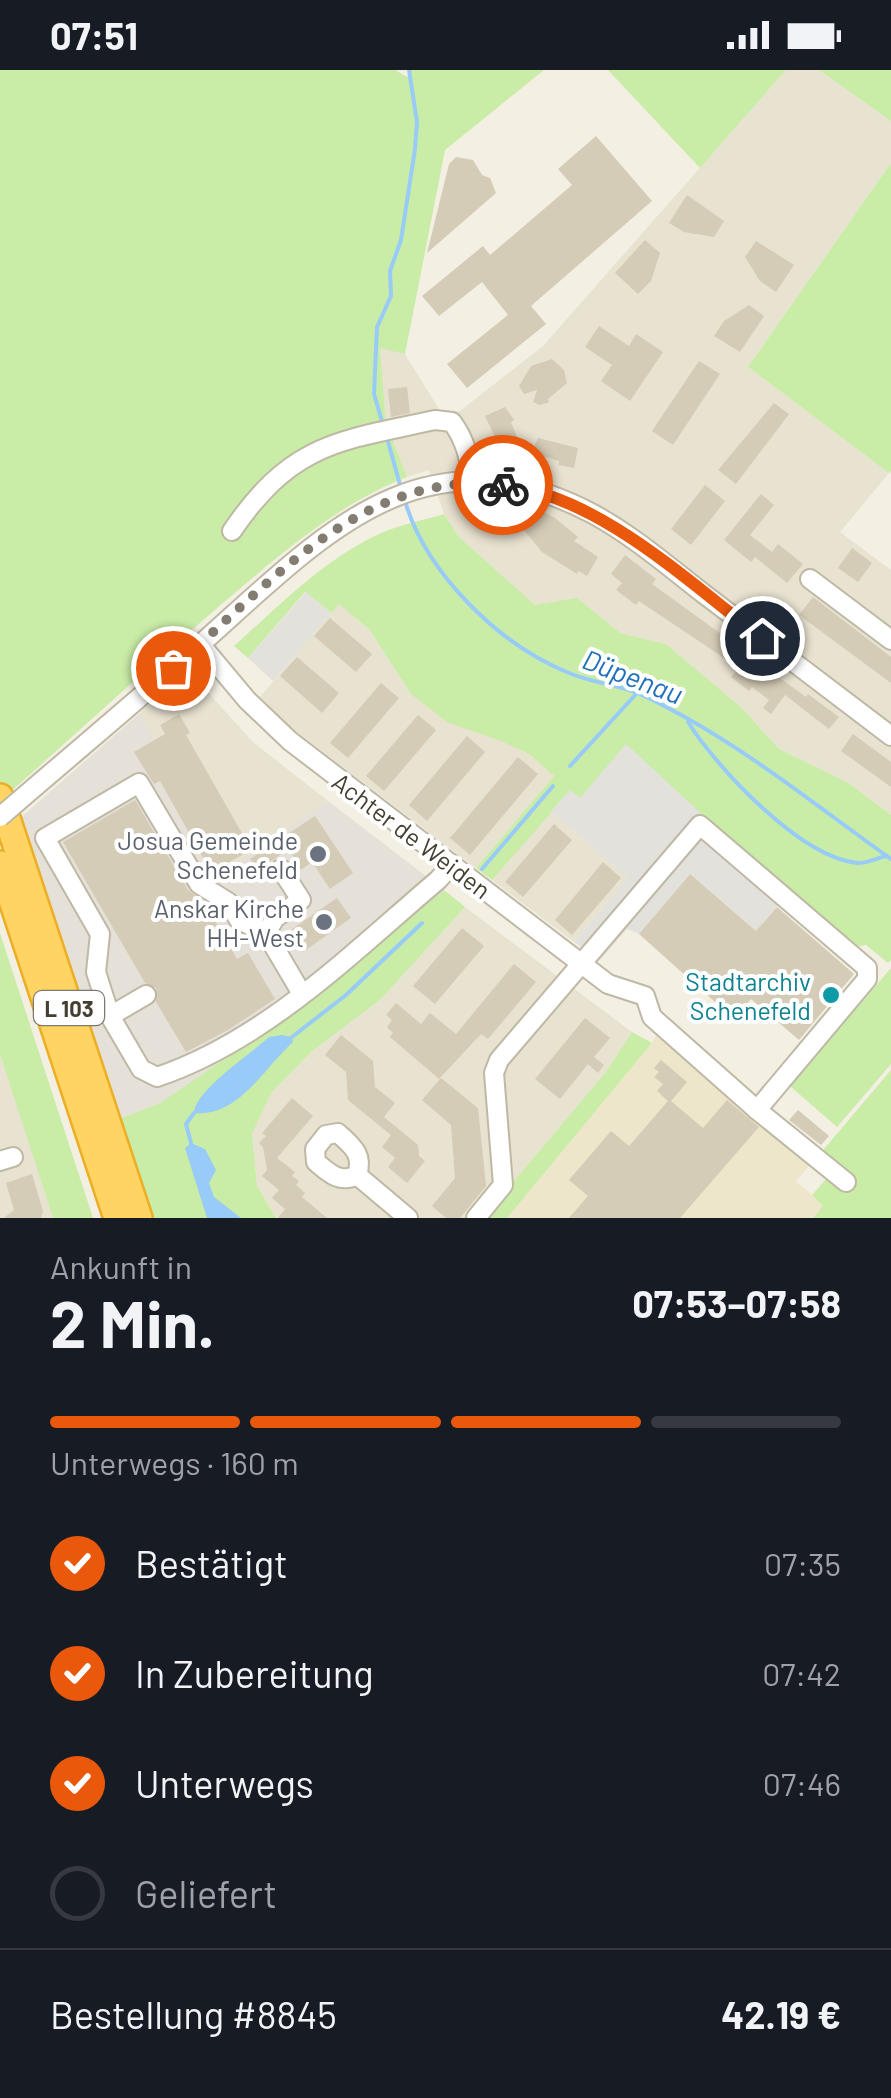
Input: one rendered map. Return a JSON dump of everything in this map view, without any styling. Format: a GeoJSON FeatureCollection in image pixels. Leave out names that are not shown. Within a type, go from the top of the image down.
{"type":"FeatureCollection","features":[{"type":"Feature","properties":{"kind":"highway","name":"L 103"},"geometry":{"type":"LineString","coordinates":[[0,798],[139,1218]]}},
{"type":"Feature","properties":{"kind":"highway","name":"L 103"},"geometry":{"type":"LineString","coordinates":[[0,864],[117,1218]]}},
{"type":"Feature","properties":{"kind":"street"},"geometry":{"type":"LineString","coordinates":[[232,531],[254,499],[293,463],[328,445],[434,420],[452,422],[461,434],[471,461],[471,482]]}},
{"type":"Feature","properties":{"kind":"street"},"geometry":{"type":"LineString","coordinates":[[0,817],[316,543],[377,503],[414,490],[471,482],[519,486],[594,515],[640,545],[891,736]]}},
{"type":"Feature","properties":{"kind":"street"},"geometry":{"type":"LineString","coordinates":[[810,578],[891,640]]}},
{"type":"Feature","properties":{"kind":"street","name":"Achter de Weiden"},"geometry":{"type":"LineString","coordinates":[[200,644],[246,700],[280,732],[608,984],[645,996],[652,1017],[757,1110]]}},
{"type":"Feature","properties":{"kind":"street"},"geometry":{"type":"LineString","coordinates":[[302,994],[266,932],[239,920],[228,902],[199,884],[139,782],[45,838],[100,934],[96,972],[110,1016],[141,1069],[157,1077],[191,1066],[282,1012],[452,864]]}},
{"type":"Feature","properties":{"kind":"street"},"geometry":{"type":"LineString","coordinates":[[476,1218],[503,1186],[496,1067],[700,825],[867,968],[867,979],[757,1110],[846,1182]]}},
{"type":"Feature","properties":{"kind":"street"},"geometry":{"type":"LineString","coordinates":[[266,932],[275,918],[301,900],[280,869]]}},
{"type":"Feature","properties":{"kind":"street"},"geometry":{"type":"LineString","coordinates":[[110,1016],[146,995]]}},
{"type":"Feature","properties":{"kind":"street"},"geometry":{"type":"LineString","coordinates":[[357,1174],[408,1218]]}},
{"type":"Feature","properties":{"kind":"shaded area"},"geometry":{"type":"Polygon","coordinates":[[[786,70],[819,70],[891,121],[891,163],[748,367],[889,473],[840,532],[891,570],[891,815],[850,784],[779,749],[742,708],[666,644],[620,633],[577,599],[535,605],[459,537],[444,514],[429,470],[407,477],[386,424],[380,347],[405,354],[442,414],[460,411],[543,346],[786,70]]]}},
{"type":"Feature","properties":{"kind":"shaded area"},"geometry":{"type":"Polygon","coordinates":[[[306,592],[331,613],[273,681],[248,658],[306,592]]]}},
{"type":"Feature","properties":{"kind":"shaded area"},"geometry":{"type":"Polygon","coordinates":[[[339,603],[369,629],[411,694],[529,754],[554,776],[476,868],[285,723],[260,697],[339,603]]]}},
{"type":"Feature","properties":{"kind":"shaded area"},"geometry":{"type":"Polygon","coordinates":[[[182,674],[191,674],[254,743],[328,801],[228,871],[140,713],[182,674]]]}},
{"type":"Feature","properties":{"kind":"shaded area"},"geometry":{"type":"Polygon","coordinates":[[[140,713],[228,870],[328,801],[444,890],[308,1002],[160,1103],[119,1119],[19,819],[140,713]]]}},
{"type":"Feature","properties":{"kind":"shaded area"},"geometry":{"type":"Polygon","coordinates":[[[626,744],[788,894],[756,931],[690,874],[639,934],[627,929],[600,960],[574,942],[628,878],[551,811],[570,790],[580,798],[626,744]]]}},
{"type":"Feature","properties":{"kind":"shaded area"},"geometry":{"type":"Polygon","coordinates":[[[551,811],[628,878],[574,942],[492,880],[551,811]]]}},
{"type":"Feature","properties":{"kind":"shaded area"},"geometry":{"type":"Polygon","coordinates":[[[465,907],[632,1032],[605,1073],[483,1218],[276,1218],[257,1186],[252,1134],[271,1093],[311,1052],[381,999],[465,907]]]}},
{"type":"Feature","properties":{"kind":"shaded area"},"geometry":{"type":"Polygon","coordinates":[[[662,1024],[814,1160],[796,1181],[824,1206],[813,1218],[507,1218],[652,1043],[662,1024]]]}},
{"type":"Feature","properties":{"kind":"shaded area"},"geometry":{"type":"Polygon","coordinates":[[[0,1054],[26,1133],[53,1218],[0,1218],[0,1054]]]}},
{"type":"Feature","properties":{"kind":"green space"},"geometry":{"type":"Polygon","coordinates":[[[0,70],[395,70],[407,77],[411,70],[544,70],[445,150],[405,354],[380,348],[386,423],[407,477],[357,501],[289,548],[0,801],[0,70]]]}},
{"type":"Feature","properties":{"kind":"green space"},"geometry":{"type":"Polygon","coordinates":[[[608,70],[786,70],[700,168],[608,70]]]}},
{"type":"Feature","properties":{"kind":"green space"},"geometry":{"type":"Polygon","coordinates":[[[819,70],[891,70],[891,121],[819,70]]]}},
{"type":"Feature","properties":{"kind":"green space"},"geometry":{"type":"Polygon","coordinates":[[[891,163],[891,471],[889,473],[748,367],[891,163]]]}},
{"type":"Feature","properties":{"kind":"green space"},"geometry":{"type":"Polygon","coordinates":[[[444,514],[459,537],[535,605],[577,598],[620,633],[666,644],[742,708],[779,749],[850,784],[891,815],[888,963],[866,945],[852,948],[788,894],[570,791],[492,880],[476,868],[554,776],[529,754],[447,722],[411,694],[369,629],[339,604],[331,613],[305,592],[248,658],[234,646],[301,586],[357,546],[393,528],[444,514]]]}},
{"type":"Feature","properties":{"kind":"green space"},"geometry":{"type":"Polygon","coordinates":[[[444,890],[465,907],[381,999],[311,1052],[271,1093],[252,1134],[257,1186],[276,1218],[151,1218],[119,1119],[160,1103],[308,1002],[444,890]]]}},
{"type":"Feature","properties":{"kind":"green space"},"geometry":{"type":"Polygon","coordinates":[[[0,933],[93,1218],[53,1218],[0,1054],[0,933]]]}},
{"type":"Feature","properties":{"kind":"green space"},"geometry":{"type":"Polygon","coordinates":[[[891,968],[891,1064],[837,1127],[790,1086],[891,968]]]}},
{"type":"Feature","properties":{"kind":"green space"},"geometry":{"type":"Polygon","coordinates":[[[632,1032],[652,1043],[507,1218],[483,1218],[605,1073],[632,1032]]]}},
{"type":"Feature","properties":{"kind":"green space"},"geometry":{"type":"Polygon","coordinates":[[[891,1070],[891,1218],[813,1218],[823,1206],[812,1195],[836,1168],[819,1155],[891,1070]]]}},
{"type":"Feature","properties":{"kind":"water"},"geometry":{"type":"Polygon","coordinates":[[[269,1037],[292,1037],[293,1042],[237,1100],[224,1108],[194,1113],[204,1094],[225,1073],[269,1037]]]}},
{"type":"Feature","properties":{"kind":"water"},"geometry":{"type":"Polygon","coordinates":[[[191,1143],[205,1149],[216,1170],[209,1183],[214,1197],[241,1218],[207,1218],[185,1148],[191,1143]]]}},
{"type":"Feature","properties":{"kind":"building"},"geometry":{"type":"Polygon","coordinates":[[[596,136],[652,201],[531,306],[546,324],[467,388],[447,364],[508,315],[482,282],[439,316],[422,296],[483,246],[490,255],[572,185],[558,169],[596,136]]]}},
{"type":"Feature","properties":{"kind":"building"},"geometry":{"type":"Polygon","coordinates":[[[456,157],[473,160],[482,175],[490,178],[496,193],[427,253],[449,164],[456,157]]]}},
{"type":"Feature","properties":{"kind":"building"},"geometry":{"type":"Polygon","coordinates":[[[687,195],[724,221],[714,237],[684,232],[669,223],[687,195]]]}},
{"type":"Feature","properties":{"kind":"building"},"geometry":{"type":"Polygon","coordinates":[[[645,240],[660,253],[651,281],[638,294],[615,273],[645,240]]]}},
{"type":"Feature","properties":{"kind":"building"},"geometry":{"type":"Polygon","coordinates":[[[756,241],[794,265],[776,292],[760,281],[745,257],[756,241]]]}},
{"type":"Feature","properties":{"kind":"building"},"geometry":{"type":"Polygon","coordinates":[[[749,305],[764,316],[740,352],[714,336],[724,321],[749,305]]]}},
{"type":"Feature","properties":{"kind":"building"},"geometry":{"type":"Polygon","coordinates":[[[599,326],[629,346],[636,334],[663,352],[630,401],[601,381],[612,365],[585,347],[599,326]]]}},
{"type":"Feature","properties":{"kind":"building"},"geometry":{"type":"Polygon","coordinates":[[[552,359],[564,370],[567,383],[549,402],[540,405],[533,402],[537,390],[524,394],[519,386],[531,366],[552,359]]]}},
{"type":"Feature","properties":{"kind":"building"},"geometry":{"type":"Polygon","coordinates":[[[699,361],[720,374],[673,445],[652,431],[699,361]]]}},
{"type":"Feature","properties":{"kind":"building"},"geometry":{"type":"Polygon","coordinates":[[[407,387],[410,413],[391,417],[388,389],[407,387]]]}},
{"type":"Feature","properties":{"kind":"building"},"geometry":{"type":"Polygon","coordinates":[[[774,403],[789,414],[736,484],[718,470],[774,403]]]}},
{"type":"Feature","properties":{"kind":"building"},"geometry":{"type":"Polygon","coordinates":[[[505,407],[514,420],[511,422],[519,442],[501,450],[485,416],[505,407]]]}},
{"type":"Feature","properties":{"kind":"building"},"geometry":{"type":"Polygon","coordinates":[[[538,438],[578,448],[574,468],[530,455],[538,438]]]}},
{"type":"Feature","properties":{"kind":"building"},"geometry":{"type":"Polygon","coordinates":[[[705,485],[725,501],[691,545],[671,529],[705,485]]]}},
{"type":"Feature","properties":{"kind":"building"},"geometry":{"type":"Polygon","coordinates":[[[761,494],[774,505],[750,535],[772,552],[778,544],[803,564],[787,583],[755,557],[751,562],[724,540],[761,494]]]}},
{"type":"Feature","properties":{"kind":"building"},"geometry":{"type":"Polygon","coordinates":[[[538,509],[555,518],[578,537],[574,541],[598,557],[587,576],[542,552],[520,525],[538,509]]]}},
{"type":"Feature","properties":{"kind":"building"},"geometry":{"type":"Polygon","coordinates":[[[852,548],[872,563],[858,582],[838,568],[852,548]]]}},
{"type":"Feature","properties":{"kind":"building"},"geometry":{"type":"Polygon","coordinates":[[[625,555],[656,579],[652,584],[739,647],[771,676],[773,673],[806,697],[808,694],[839,717],[829,729],[785,695],[771,714],[763,708],[769,700],[731,677],[739,668],[639,601],[636,605],[616,590],[622,583],[611,574],[625,555]]]}},
{"type":"Feature","properties":{"kind":"building"},"geometry":{"type":"Polygon","coordinates":[[[813,597],[891,657],[891,683],[799,615],[813,597]]]}},
{"type":"Feature","properties":{"kind":"building"},"geometry":{"type":"Polygon","coordinates":[[[330,618],[372,654],[356,672],[314,636],[330,618]]]}},
{"type":"Feature","properties":{"kind":"building"},"geometry":{"type":"Polygon","coordinates":[[[297,657],[339,693],[322,713],[280,676],[297,657]]]}},
{"type":"Feature","properties":{"kind":"building"},"geometry":{"type":"Polygon","coordinates":[[[381,683],[399,698],[348,758],[330,743],[381,683]]]}},
{"type":"Feature","properties":{"kind":"building"},"geometry":{"type":"Polygon","coordinates":[[[179,714],[190,733],[186,735],[243,835],[235,839],[244,854],[211,872],[160,781],[154,784],[134,752],[165,734],[160,725],[179,714]]]}},
{"type":"Feature","properties":{"kind":"building"},"geometry":{"type":"Polygon","coordinates":[[[418,715],[436,730],[384,791],[366,776],[418,715]]]}},
{"type":"Feature","properties":{"kind":"building"},"geometry":{"type":"Polygon","coordinates":[[[853,734],[891,762],[891,787],[841,751],[853,734]]]}},
{"type":"Feature","properties":{"kind":"building"},"geometry":{"type":"Polygon","coordinates":[[[467,736],[485,752],[427,821],[409,805],[467,736]]]}},
{"type":"Feature","properties":{"kind":"building"},"geometry":{"type":"Polygon","coordinates":[[[518,757],[538,774],[470,855],[450,838],[518,757]]]}},
{"type":"Feature","properties":{"kind":"building"},"geometry":{"type":"Polygon","coordinates":[[[135,800],[188,890],[204,902],[237,959],[248,953],[275,999],[186,1052],[156,1002],[156,988],[145,983],[63,842],[135,800]]]}},
{"type":"Feature","properties":{"kind":"building"},"geometry":{"type":"Polygon","coordinates":[[[315,816],[353,873],[330,889],[312,862],[301,870],[289,849],[258,870],[250,859],[315,816]]]}},
{"type":"Feature","properties":{"kind":"building"},"geometry":{"type":"Polygon","coordinates":[[[554,824],[572,840],[523,897],[505,882],[554,824]]]}},
{"type":"Feature","properties":{"kind":"building"},"geometry":{"type":"Polygon","coordinates":[[[603,862],[621,878],[572,935],[555,920],[603,862]]]}},
{"type":"Feature","properties":{"kind":"building"},"geometry":{"type":"Polygon","coordinates":[[[690,874],[756,931],[777,907],[854,974],[799,1040],[751,999],[734,1019],[639,934],[690,874]]]}},
{"type":"Feature","properties":{"kind":"building"},"geometry":{"type":"Polygon","coordinates":[[[337,898],[351,918],[303,952],[288,932],[337,898]]]}},
{"type":"Feature","properties":{"kind":"building"},"geometry":{"type":"Polygon","coordinates":[[[462,928],[484,946],[435,1004],[413,986],[462,928]]]}},
{"type":"Feature","properties":{"kind":"building"},"geometry":{"type":"Polygon","coordinates":[[[514,964],[536,982],[488,1039],[481,1034],[439,1079],[390,1037],[393,1033],[387,1027],[392,1020],[386,1015],[396,1003],[421,1024],[430,1013],[456,1034],[514,964]]]}},
{"type":"Feature","properties":{"kind":"building"},"geometry":{"type":"Polygon","coordinates":[[[585,1018],[610,1038],[594,1057],[604,1065],[598,1073],[588,1064],[560,1099],[535,1079],[585,1018]]]}},
{"type":"Feature","properties":{"kind":"building"},"geometry":{"type":"Polygon","coordinates":[[[341,1035],[373,1061],[375,1087],[395,1103],[384,1117],[418,1145],[419,1156],[425,1161],[407,1183],[388,1167],[395,1158],[382,1147],[391,1135],[348,1100],[346,1072],[325,1055],[341,1035]]]}},
{"type":"Feature","properties":{"kind":"building"},"geometry":{"type":"Polygon","coordinates":[[[661,1060],[687,1082],[671,1101],[703,1128],[727,1100],[759,1127],[680,1218],[569,1218],[588,1196],[569,1180],[611,1131],[629,1146],[668,1101],[657,1091],[663,1084],[654,1077],[659,1072],[654,1068],[661,1060]]]}},
{"type":"Feature","properties":{"kind":"building"},"geometry":{"type":"Polygon","coordinates":[[[441,1078],[478,1108],[486,1186],[460,1218],[446,1218],[432,1206],[455,1178],[451,1125],[422,1100],[441,1078]]]}},
{"type":"Feature","properties":{"kind":"building"},"geometry":{"type":"Polygon","coordinates":[[[292,1098],[313,1116],[277,1158],[295,1172],[292,1176],[299,1181],[296,1185],[305,1193],[302,1197],[327,1218],[278,1218],[285,1209],[272,1198],[279,1190],[262,1176],[267,1170],[259,1143],[266,1136],[262,1133],[292,1098]]]}},
{"type":"Feature","properties":{"kind":"building"},"geometry":{"type":"Polygon","coordinates":[[[798,1110],[829,1136],[821,1145],[789,1120],[798,1110]]]}},
{"type":"Feature","properties":{"kind":"building"},"geometry":{"type":"Polygon","coordinates":[[[32,1174],[43,1211],[41,1218],[4,1218],[14,1210],[6,1183],[32,1174]]]}},
{"type":"Feature","properties":{"kind":"waterway","name":"Düpenau"},"geometry":{"type":"LineString","coordinates":[[383,425],[374,394],[377,327],[391,296],[390,271],[401,240],[415,149],[417,122],[409,70]]}},
{"type":"Feature","properties":{"kind":"waterway","name":"Düpenau"},"geometry":{"type":"LineString","coordinates":[[387,438],[402,492]]}},
{"type":"Feature","properties":{"kind":"waterway","name":"Düpenau"},"geometry":{"type":"LineString","coordinates":[[405,501],[415,528],[448,580],[469,604],[517,644],[569,673],[635,692],[683,716],[763,766],[891,859]]}},
{"type":"Feature","properties":{"kind":"waterway"},"geometry":{"type":"LineString","coordinates":[[570,766],[637,693]]}},
{"type":"Feature","properties":{"kind":"waterway"},"geometry":{"type":"LineString","coordinates":[[688,722],[739,785],[811,845],[857,863],[886,856]]}},
{"type":"Feature","properties":{"kind":"waterway"},"geometry":{"type":"LineString","coordinates":[[482,869],[553,786]]}},
{"type":"Feature","properties":{"kind":"waterway"},"geometry":{"type":"LineString","coordinates":[[292,1037],[346,995],[422,923]]}},
{"type":"Feature","properties":{"kind":"waterway"},"geometry":{"type":"LineString","coordinates":[[191,1143],[186,1124],[194,1113]]}},
{"type":"Feature","properties":{"kind":"way so far"},"geometry":{"type":"LineString","coordinates":[[173,668],[316,543],[377,503],[443,484],[503,485]]}},
{"type":"Feature","properties":{"kind":"place","name":"Josua Gemeinde Schenefeld"},"geometry":{"type":"Point","coordinates":[318,854]}},
{"type":"Feature","properties":{"kind":"place","name":"Anskar Kirche HH-West"},"geometry":{"type":"Point","coordinates":[324,922]}},
{"type":"Feature","properties":{"kind":"place","name":"Stadtarchiv Schenefeld"},"geometry":{"type":"Point","coordinates":[831,995]}},
{"type":"Feature","properties":{"kind":"route"},"geometry":{"type":"LineString","coordinates":[[503,485],[544,494],[594,515],[762,638]]}}]}
